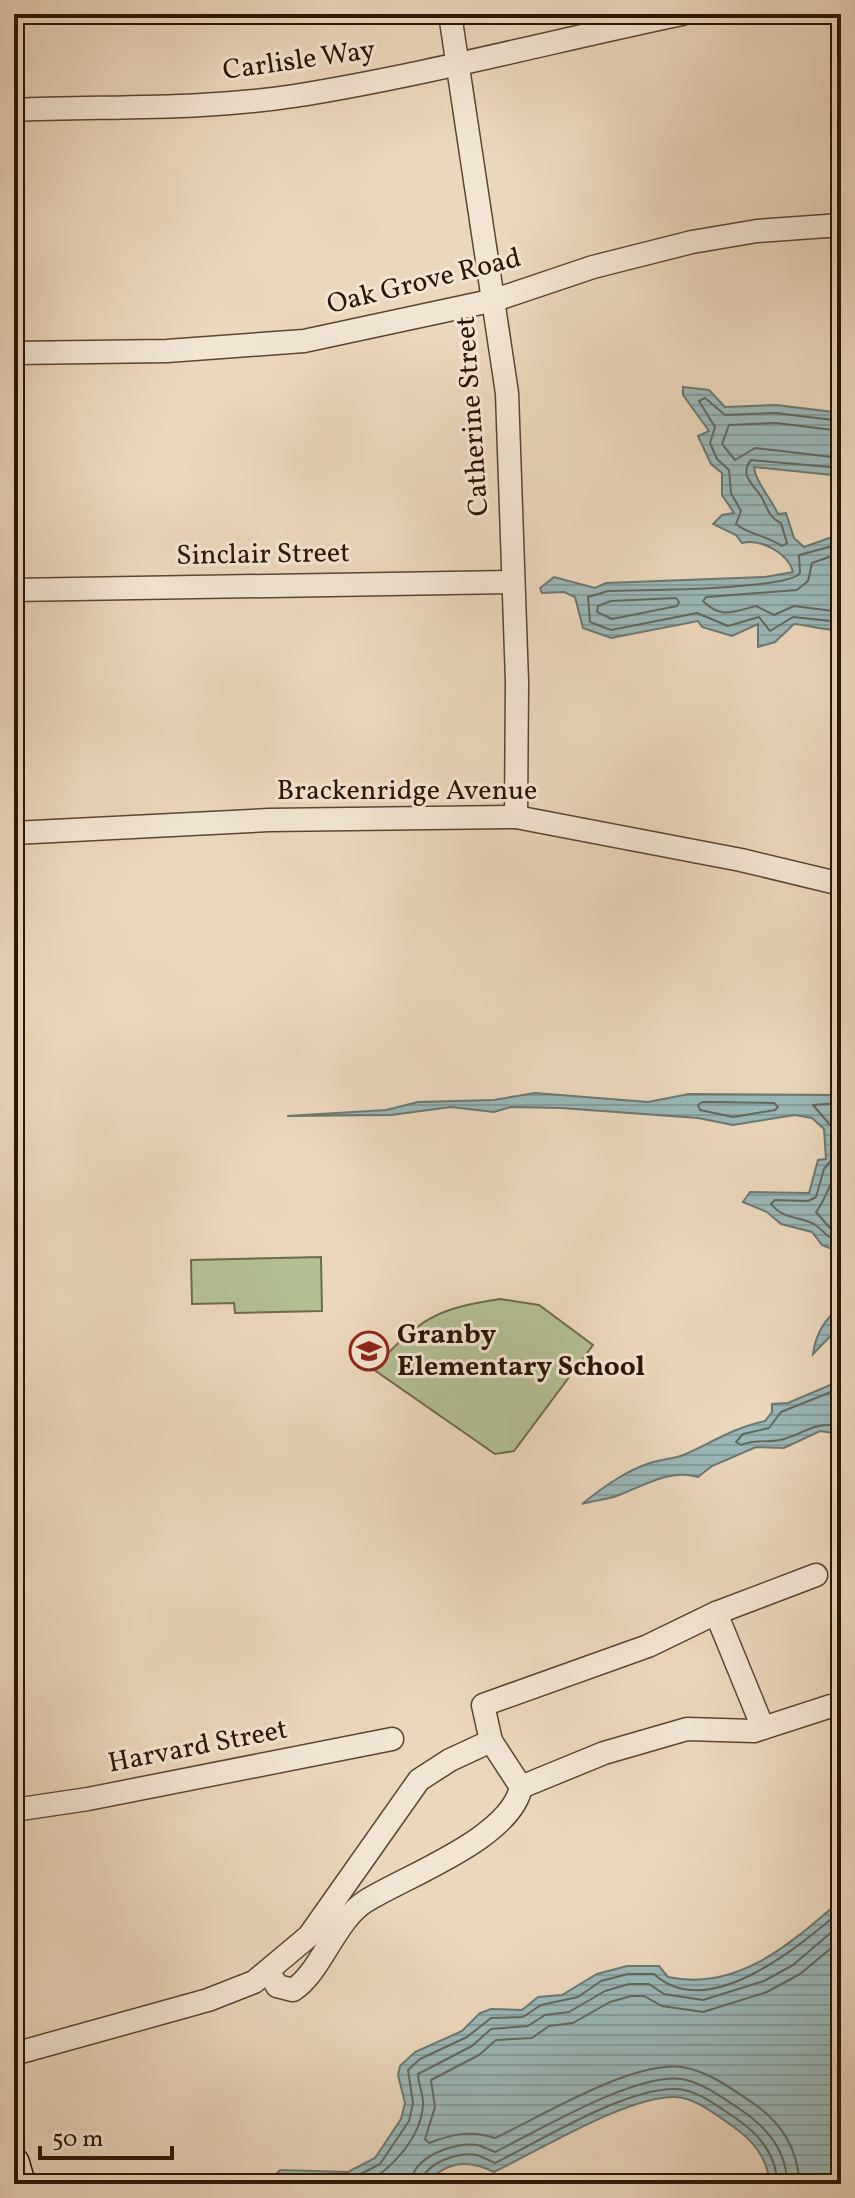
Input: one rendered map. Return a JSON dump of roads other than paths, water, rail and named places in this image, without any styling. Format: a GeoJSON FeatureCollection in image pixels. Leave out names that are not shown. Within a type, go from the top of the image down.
{"type":"FeatureCollection","features":[{"type":"Feature","properties":{"kind":"street","name":"Catherine Street"},"geometry":{"type":"LineString","coordinates":[[450,14],[507,393],[516,817]]}},
{"type":"Feature","properties":{"kind":"street","name":"Carlisle Way"},"geometry":{"type":"LineString","coordinates":[[14,110],[237,103],[307,94],[682,14]]}},
{"type":"Feature","properties":{"kind":"street","name":"Oak Grove Road"},"geometry":{"type":"LineString","coordinates":[[14,353],[167,351],[304,341],[495,300],[593,267],[692,242],[757,231],[841,225]]}},
{"type":"Feature","properties":{"kind":"street","name":"Sinclair Street"},"geometry":{"type":"LineString","coordinates":[[14,590],[512,582]]}},
{"type":"Feature","properties":{"kind":"street","name":"Brackenridge Avenue"},"geometry":{"type":"LineString","coordinates":[[14,833],[269,820],[516,817],[741,860],[841,884]]}},
{"type":"Feature","properties":{"kind":"street"},"geometry":{"type":"LineString","coordinates":[[269,1972],[277,1986],[293,1990],[304,1982],[334,1935],[363,1903],[480,1836],[507,1814],[519,1798],[521,1787],[491,1741],[483,1705],[648,1646],[716,1613],[816,1575]]}},
{"type":"Feature","properties":{"kind":"street"},"geometry":{"type":"LineString","coordinates":[[716,1613],[763,1728]]}},
{"type":"Feature","properties":{"kind":"street"},"geometry":{"type":"LineString","coordinates":[[521,1787],[604,1753],[687,1729],[763,1728],[831,1706]]}},
{"type":"Feature","properties":{"kind":"street","name":"Harvard Street"},"geometry":{"type":"LineString","coordinates":[[14,1810],[88,1799],[392,1739]]}},
{"type":"Feature","properties":{"kind":"street"},"geometry":{"type":"LineString","coordinates":[[14,2054],[225,1995],[269,1972],[309,1936],[407,1793],[433,1770],[491,1741]]}},
{"type":"Feature","properties":{"kind":"street"},"geometry":{"type":"LineString","coordinates":[[14,2163],[20,2184]]}},
{"type":"Feature","properties":{"kind":"water"},"geometry":{"type":"Polygon","coordinates":[[[683,387],[709,390],[725,407],[776,405],[841,413],[841,476],[754,467],[778,514],[786,513],[794,538],[804,547],[829,538],[838,541],[841,629],[794,624],[775,642],[758,647],[758,624],[732,636],[702,627],[698,621],[611,638],[583,628],[575,597],[564,592],[542,593],[540,588],[554,577],[595,588],[606,583],[765,577],[793,572],[785,559],[772,548],[757,543],[742,543],[736,535],[713,524],[722,515],[734,513],[722,495],[722,473],[711,464],[698,436],[709,431],[683,395],[683,387]]]}},
{"type":"Feature","properties":{"kind":"water"},"geometry":{"type":"Polygon","coordinates":[[[535,1093],[648,1102],[689,1094],[841,1095],[841,1253],[822,1245],[812,1232],[781,1224],[767,1212],[743,1202],[750,1192],[809,1193],[818,1160],[826,1159],[824,1129],[812,1118],[795,1115],[733,1125],[698,1118],[511,1107],[494,1112],[451,1107],[391,1115],[287,1116],[386,1110],[418,1102],[494,1100],[535,1093]]]}},
{"type":"Feature","properties":{"kind":"water"},"geometry":{"type":"Polygon","coordinates":[[[841,1305],[841,1325],[813,1354],[822,1327],[841,1305]]]}},
{"type":"Feature","properties":{"kind":"water"},"geometry":{"type":"Polygon","coordinates":[[[838,1361],[841,1362],[841,1434],[820,1431],[784,1448],[756,1447],[712,1466],[698,1477],[667,1477],[614,1497],[582,1504],[632,1471],[650,1463],[682,1456],[734,1431],[765,1421],[772,1412],[772,1404],[788,1403],[835,1383],[838,1361]]]}},
{"type":"Feature","properties":{"kind":"water"},"geometry":{"type":"Polygon","coordinates":[[[841,1900],[841,2184],[770,2184],[762,2157],[746,2137],[705,2107],[676,2097],[656,2099],[609,2114],[494,2172],[475,2165],[458,2164],[441,2171],[426,2184],[267,2184],[280,2170],[348,2172],[375,2158],[401,2119],[405,2103],[398,2075],[400,2066],[415,2052],[462,2031],[480,2013],[491,2009],[522,2010],[538,1997],[562,1995],[597,1974],[627,1966],[659,1966],[668,1977],[693,1980],[740,1971],[783,1947],[841,1900]]]}},
{"type":"Feature","properties":{"kind":"place","name":"Granby Elementary School"},"geometry":{"type":"Point","coordinates":[369,1351]}}]}
